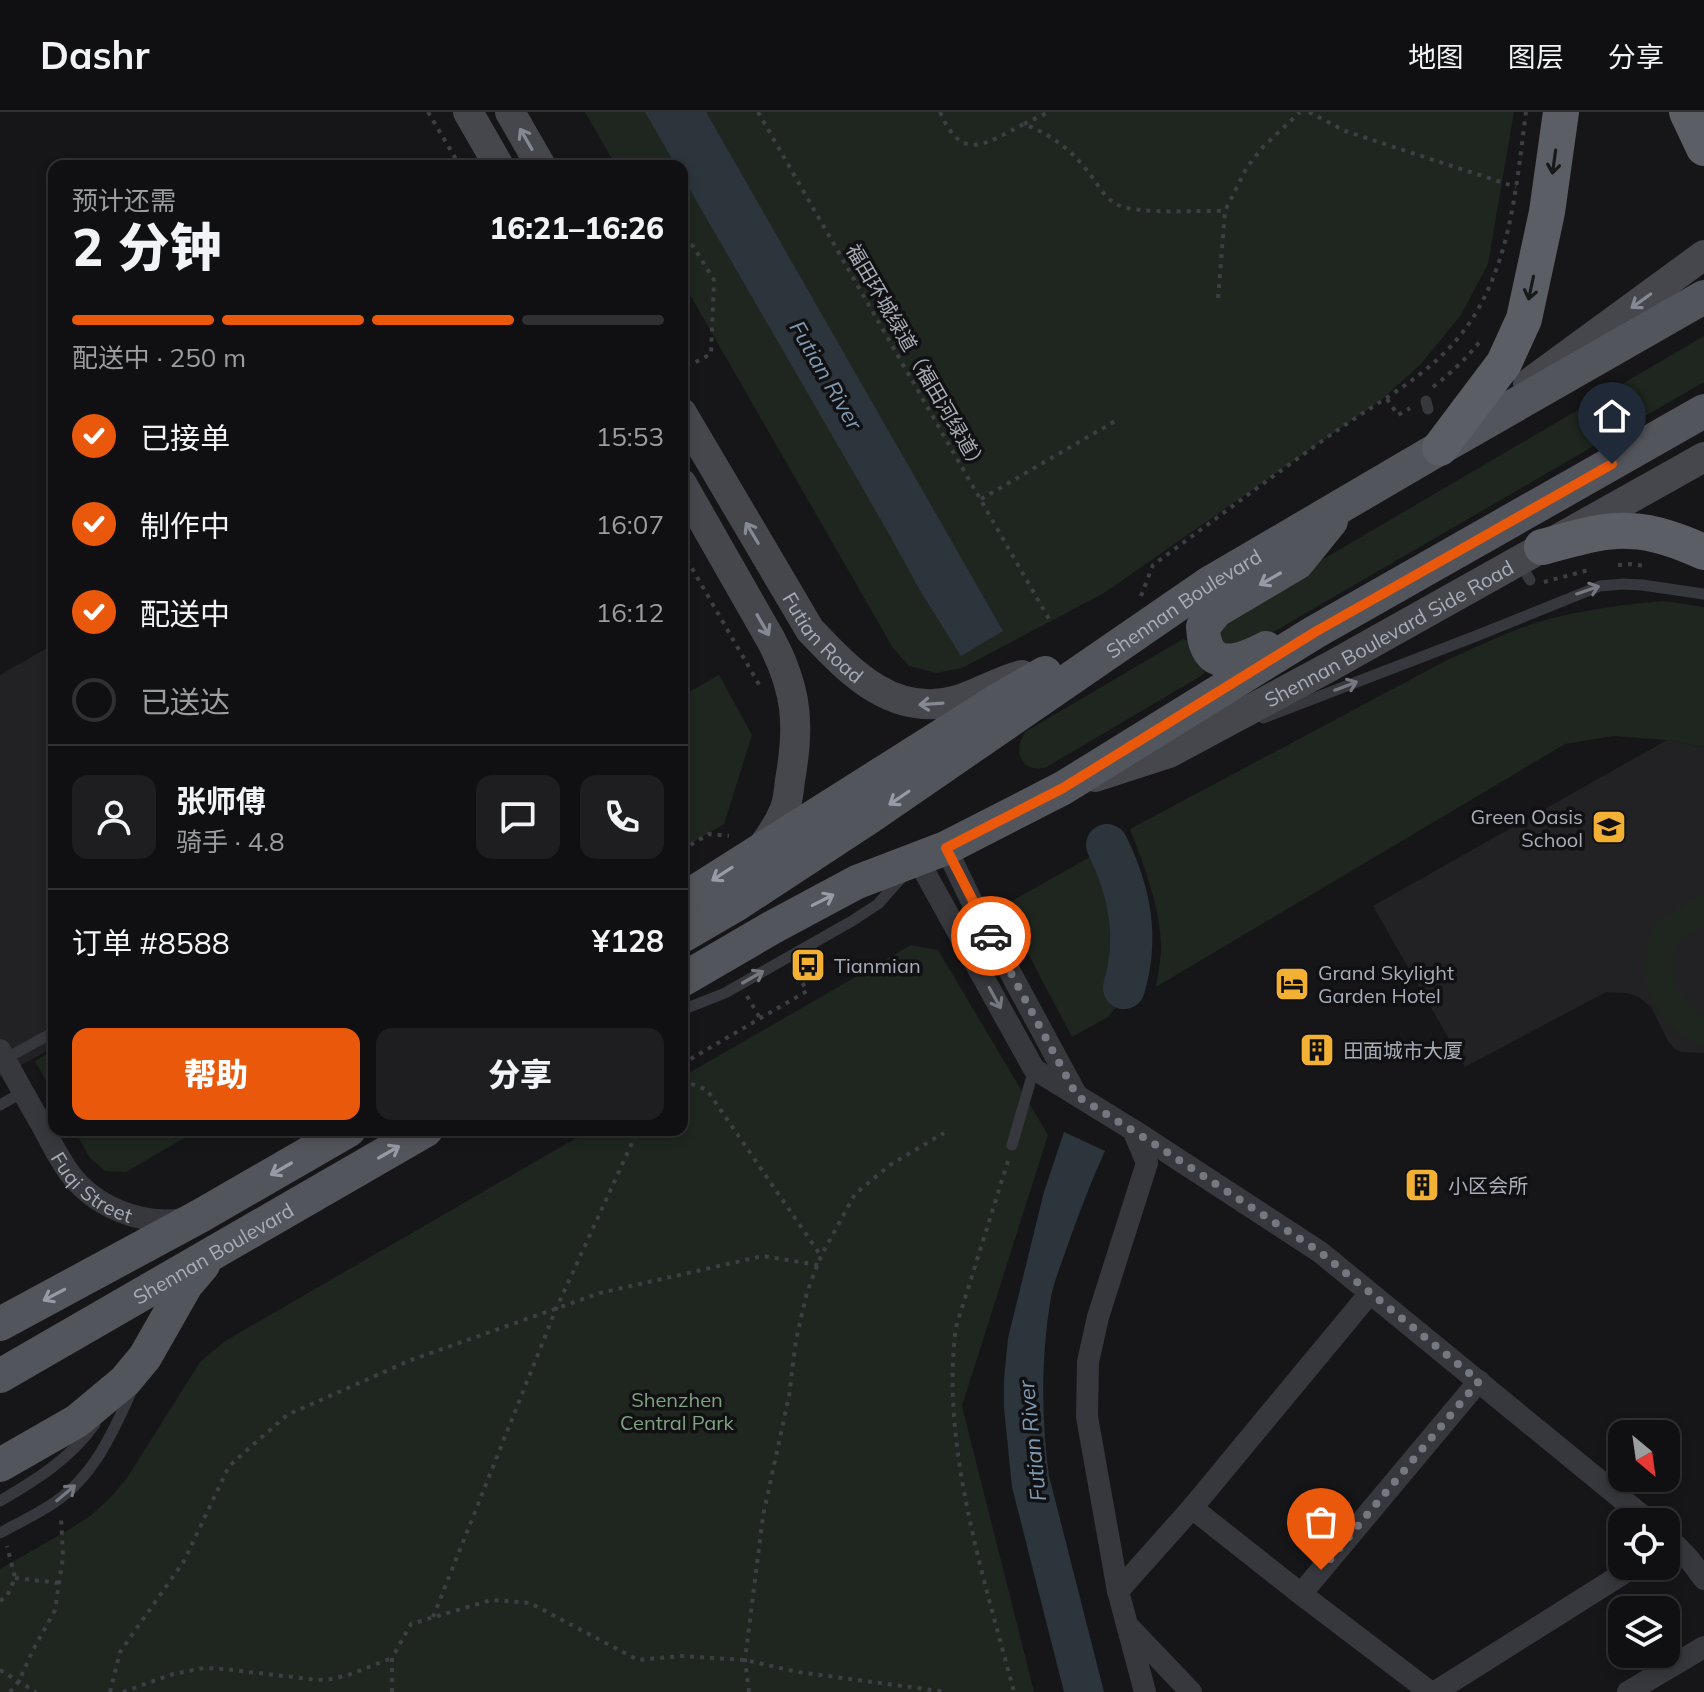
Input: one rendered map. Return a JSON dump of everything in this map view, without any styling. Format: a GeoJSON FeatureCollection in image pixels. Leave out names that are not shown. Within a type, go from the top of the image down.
{"type":"FeatureCollection","features":[{"type":"Feature","properties":{"kind":"highway"},"geometry":{"type":"LineString","coordinates":[[1440,448],[1504,363],[1524,319],[1547,212],[1561,112]]}},
{"type":"Feature","properties":{"kind":"highway"},"geometry":{"type":"LineString","coordinates":[[1687,112],[1704,148]]}},
{"type":"Feature","properties":{"kind":"highway"},"geometry":{"type":"LineString","coordinates":[[1533,567],[1593,534],[1631,531],[1673,539],[1700,550]]}},
{"type":"Feature","properties":{"kind":"main road"},"geometry":{"type":"LineString","coordinates":[[468,112],[496,160]]}},
{"type":"Feature","properties":{"kind":"main road"},"geometry":{"type":"LineString","coordinates":[[510,112],[538,160]]}},
{"type":"Feature","properties":{"kind":"main road"},"geometry":{"type":"LineString","coordinates":[[1440,448],[1704,255]]}},
{"type":"Feature","properties":{"kind":"main road","name":"Shennan Boulevard"},"geometry":{"type":"LineString","coordinates":[[688,933],[848,832],[1208,584],[1704,297]]}},
{"type":"Feature","properties":{"kind":"main road"},"geometry":{"type":"LineString","coordinates":[[688,977],[857,882],[932,854],[1063,788],[1315,632],[1704,411]]}},
{"type":"Feature","properties":{"kind":"main road","name":"Futian Road"},"geometry":{"type":"LineString","coordinates":[[688,423],[810,630],[832,653],[877,689],[900,701],[936,705],[960,699],[1002,680],[1058,665]]}},
{"type":"Feature","properties":{"kind":"main road","name":"Shennan Boulevard Side Road"},"geometry":{"type":"LineString","coordinates":[[1063,788],[1169,753],[1331,666],[1533,567],[1704,457]]}},
{"type":"Feature","properties":{"kind":"main road","name":"Futian Road"},"geometry":{"type":"LineString","coordinates":[[688,495],[771,640],[792,689],[796,719],[786,808],[761,849]]}},
{"type":"Feature","properties":{"kind":"main road"},"geometry":{"type":"LineString","coordinates":[[1315,632],[1277,643],[1244,660],[1226,661],[1213,656],[1203,642],[1203,627],[1216,611],[1297,563],[1344,505]]}},
{"type":"Feature","properties":{"kind":"main road"},"geometry":{"type":"LineString","coordinates":[[688,896],[998,700],[1058,665],[1124,641]]}},
{"type":"Feature","properties":{"kind":"main road","name":"Shennan Boulevard"},"geometry":{"type":"LineString","coordinates":[[0,1324],[200,1216],[339,1136]]}},
{"type":"Feature","properties":{"kind":"main road","name":"Shennan Boulevard"},"geometry":{"type":"LineString","coordinates":[[0,1376],[416,1136]]}},
{"type":"Feature","properties":{"kind":"main road"},"geometry":{"type":"LineString","coordinates":[[0,1465],[77,1421],[135,1369],[186,1285],[224,1247]]}},
{"type":"Feature","properties":{"kind":"street"},"geometry":{"type":"LineString","coordinates":[[932,854],[970,898],[1077,1096]]}},
{"type":"Feature","properties":{"kind":"street"},"geometry":{"type":"LineString","coordinates":[[932,854],[1034,1069],[1320,1252],[1633,1508]]}},
{"type":"Feature","properties":{"kind":"street","name":"Fuqi Street"},"geometry":{"type":"LineString","coordinates":[[2,1055],[67,1170],[83,1188],[116,1210],[141,1218],[155,1221],[200,1216]]}},
{"type":"Feature","properties":{"kind":"street"},"geometry":{"type":"LineString","coordinates":[[1133,1130],[1147,1163],[1098,1317],[1088,1362],[1087,1417],[1118,1591],[1145,1692]]}},
{"type":"Feature","properties":{"kind":"street"},"geometry":{"type":"LineString","coordinates":[[1118,1591],[1192,1508],[1370,1293]]}},
{"type":"Feature","properties":{"kind":"street"},"geometry":{"type":"LineString","coordinates":[[1301,1594],[1479,1381]]}},
{"type":"Feature","properties":{"kind":"street"},"geometry":{"type":"LineString","coordinates":[[1192,1508],[1433,1692],[1613,1580]]}},
{"type":"Feature","properties":{"kind":"street"},"geometry":{"type":"LineString","coordinates":[[1680,1544],[1704,1549]]}},
{"type":"Feature","properties":{"kind":"street"},"geometry":{"type":"LineString","coordinates":[[1680,1553],[1704,1579]]}},
{"type":"Feature","properties":{"kind":"street"},"geometry":{"type":"LineString","coordinates":[[1128,1626],[1191,1692]]}},
{"type":"Feature","properties":{"kind":"street"},"geometry":{"type":"LineString","coordinates":[[1628,1692],[1704,1647]]}},
{"type":"Feature","properties":{"kind":"lane"},"geometry":{"type":"LineString","coordinates":[[1169,753],[1600,586],[1642,585],[1704,594]]}},
{"type":"Feature","properties":{"kind":"lane"},"geometry":{"type":"LineString","coordinates":[[688,1008],[725,993],[852,921],[878,904],[932,854]]}},
{"type":"Feature","properties":{"kind":"lane"},"geometry":{"type":"LineString","coordinates":[[2,1055],[48,1035]]}},
{"type":"Feature","properties":{"kind":"lane"},"geometry":{"type":"LineString","coordinates":[[1012,1145],[1034,1069]]}},
{"type":"Feature","properties":{"kind":"lane"},"geometry":{"type":"LineString","coordinates":[[0,1105],[23,1092]]}},
{"type":"Feature","properties":{"kind":"lane"},"geometry":{"type":"LineString","coordinates":[[0,1501],[47,1473],[74,1449],[135,1369]]}},
{"type":"Feature","properties":{"kind":"lane"},"geometry":{"type":"LineString","coordinates":[[0,1533],[55,1502],[86,1474],[118,1422],[135,1369]]}},
{"type":"Feature","properties":{"kind":"path"},"geometry":{"type":"LineString","coordinates":[[428,112],[456,160]]}},
{"type":"Feature","properties":{"kind":"path","name":"福田环城绿道（福田河绿道）"},"geometry":{"type":"LineString","coordinates":[[758,112],[1049,619]]}},
{"type":"Feature","properties":{"kind":"path"},"geometry":{"type":"LineString","coordinates":[[940,112],[951,133],[960,142],[972,146],[985,143],[1049,112]]}},
{"type":"Feature","properties":{"kind":"path"},"geometry":{"type":"LineString","coordinates":[[1218,298],[1225,211],[1247,167],[1300,112]]}},
{"type":"Feature","properties":{"kind":"path"},"geometry":{"type":"LineString","coordinates":[[1309,112],[1345,131],[1516,187]]}},
{"type":"Feature","properties":{"kind":"path"},"geometry":{"type":"LineString","coordinates":[[1506,260],[1526,112]]}},
{"type":"Feature","properties":{"kind":"path"},"geometry":{"type":"LineString","coordinates":[[1024,124],[1045,132],[1060,143],[1087,170],[1105,195],[1117,204],[1143,210],[1225,211]]}},
{"type":"Feature","properties":{"kind":"path"},"geometry":{"type":"LineString","coordinates":[[1124,641],[1153,565],[1347,424],[1425,373],[1444,355],[1468,326],[1488,291],[1508,231]]}},
{"type":"Feature","properties":{"kind":"path"},"geometry":{"type":"LineString","coordinates":[[688,243],[693,246],[714,280],[711,354],[690,365]]}},
{"type":"Feature","properties":{"kind":"path"},"geometry":{"type":"LineString","coordinates":[[1427,405],[1433,387],[1472,352],[1486,333]]}},
{"type":"Feature","properties":{"kind":"path"},"geometry":{"type":"LineString","coordinates":[[1387,399],[1398,415],[1413,407]]}},
{"type":"Feature","properties":{"kind":"path"},"geometry":{"type":"LineString","coordinates":[[980,500],[1117,420]]}},
{"type":"Feature","properties":{"kind":"path"},"geometry":{"type":"LineString","coordinates":[[688,561],[766,696]]}},
{"type":"Feature","properties":{"kind":"path"},"geometry":{"type":"LineString","coordinates":[[688,846],[709,834],[729,836]]}},
{"type":"Feature","properties":{"kind":"path"},"geometry":{"type":"LineString","coordinates":[[688,1060],[807,991],[798,975]]}},
{"type":"Feature","properties":{"kind":"path"},"geometry":{"type":"LineString","coordinates":[[688,1082],[707,1090],[821,1256]]}},
{"type":"Feature","properties":{"kind":"path"},"geometry":{"type":"LineString","coordinates":[[749,1692],[745,1660],[763,1516],[807,1292],[821,1256],[855,1194],[890,1165],[944,1133]]}},
{"type":"Feature","properties":{"kind":"path"},"geometry":{"type":"LineString","coordinates":[[433,1617],[556,1309],[635,1136]]}},
{"type":"Feature","properties":{"kind":"path"},"geometry":{"type":"LineString","coordinates":[[1012,1145],[956,1327],[953,1407],[964,1492],[1014,1692]]}},
{"type":"Feature","properties":{"kind":"path"},"geometry":{"type":"LineString","coordinates":[[110,1692],[120,1652],[184,1561],[229,1466],[287,1415],[411,1360],[600,1293],[763,1256],[818,1265]]}},
{"type":"Feature","properties":{"kind":"path"},"geometry":{"type":"LineString","coordinates":[[10,1692],[19,1681],[55,1610],[63,1557],[60,1514]]}},
{"type":"Feature","properties":{"kind":"path"},"geometry":{"type":"LineString","coordinates":[[0,1601],[7,1596],[15,1578],[7,1546]]}},
{"type":"Feature","properties":{"kind":"path"},"geometry":{"type":"LineString","coordinates":[[15,1578],[59,1583]]}},
{"type":"Feature","properties":{"kind":"path"},"geometry":{"type":"LineString","coordinates":[[392,1692],[392,1658],[411,1624],[491,1600],[530,1603],[638,1660],[681,1656],[745,1660],[798,1672],[947,1692]]}},
{"type":"Feature","properties":{"kind":"path"},"geometry":{"type":"LineString","coordinates":[[123,1692],[158,1679],[204,1668],[318,1680],[333,1679],[392,1658]]}},
{"type":"Feature","properties":{"kind":"path"},"geometry":{"type":"LineString","coordinates":[[0,1670],[36,1692]]}},
{"type":"Feature","properties":{"kind":"shaded area"},"geometry":{"type":"Polygon","coordinates":[[[48,647],[48,1050],[0,1077],[0,675],[48,647]]]}},
{"type":"Feature","properties":{"kind":"shaded area","name":"Green Oasis School"},"geometry":{"type":"Polygon","coordinates":[[[1667,740],[1704,747],[1704,1053],[1675,1049],[1651,1007],[1639,997],[1606,992],[1465,1067],[1373,906],[1667,740]]]}},
{"type":"Feature","properties":{"kind":"green space"},"geometry":{"type":"Polygon","coordinates":[[[585,112],[1514,112],[1488,264],[1461,315],[1420,365],[1380,401],[1104,593],[962,668],[936,673],[909,666],[893,648],[688,291],[688,160],[613,160],[585,112]]]}},
{"type":"Feature","properties":{"kind":"green space"},"geometry":{"type":"Polygon","coordinates":[[[1704,336],[1704,382],[1244,649],[1235,651],[1219,639],[1218,624],[1226,616],[1704,336]]]}},
{"type":"Feature","properties":{"kind":"green space"},"geometry":{"type":"Polygon","coordinates":[[[1664,601],[1704,607],[1704,747],[1667,740],[1613,736],[1565,744],[1156,987],[1160,928],[1150,885],[1130,829],[1449,659],[1500,636],[1567,615],[1664,601]]]}},
{"type":"Feature","properties":{"kind":"green space"},"geometry":{"type":"Polygon","coordinates":[[[1183,639],[1188,641],[1206,671],[1201,676],[1045,768],[1030,767],[1021,759],[1021,739],[1025,732],[1183,639]]]}},
{"type":"Feature","properties":{"kind":"green space"},"geometry":{"type":"Polygon","coordinates":[[[719,675],[752,735],[724,824],[688,845],[688,693],[719,675]]]}},
{"type":"Feature","properties":{"kind":"green space"},"geometry":{"type":"Polygon","coordinates":[[[1095,854],[1112,897],[1121,938],[1121,987],[1118,1005],[1108,1017],[1072,1037],[1003,906],[1095,854]]]}},
{"type":"Feature","properties":{"kind":"green space"},"geometry":{"type":"Polygon","coordinates":[[[1704,894],[1704,926],[1678,941],[1673,963],[1680,993],[1694,1010],[1704,1016],[1704,1046],[1689,1040],[1665,1020],[1650,993],[1645,963],[1649,938],[1659,920],[1704,894]]]}},
{"type":"Feature","properties":{"kind":"green space","name":"Shenzhen Central Park"},"geometry":{"type":"Polygon","coordinates":[[[911,945],[938,950],[1048,1135],[962,1406],[1034,1692],[0,1692],[0,1569],[70,1529],[110,1498],[127,1478],[200,1362],[225,1341],[580,1136],[688,1136],[688,1074],[911,945]]]}},
{"type":"Feature","properties":{"kind":"green space"},"geometry":{"type":"Polygon","coordinates":[[[48,1053],[48,1084],[35,1061],[48,1053]]]}},
{"type":"Feature","properties":{"kind":"green space"},"geometry":{"type":"Polygon","coordinates":[[[77,1136],[188,1136],[126,1172],[105,1171],[90,1158],[77,1136]]]}},
{"type":"Feature","properties":{"kind":"water"},"geometry":{"type":"Polygon","coordinates":[[[645,112],[706,112],[1003,631],[961,656],[921,592],[688,186],[688,160],[673,160],[645,112]]]}},
{"type":"Feature","properties":{"kind":"water"},"geometry":{"type":"Polygon","coordinates":[[[1064,1132],[1105,1151],[1075,1225],[1051,1297],[1043,1386],[1045,1431],[1049,1476],[1104,1692],[1064,1692],[1012,1487],[1004,1408],[1008,1338],[1044,1192],[1064,1132]]]}},
{"type":"Feature","properties":{"kind":"waterway","name":"Futian River"},"geometry":{"type":"LineString","coordinates":[[1107,845],[1130,915],[1131,951],[1124,988]]}},
{"type":"Feature","properties":{"kind":"way so far"},"geometry":{"type":"LineString","coordinates":[[991,936],[1077,1096],[1320,1252],[1479,1381],[1321,1570]]}},
{"type":"Feature","properties":{"kind":"place","name":"Green Oasis School"},"geometry":{"type":"Point","coordinates":[1609,827]}},
{"type":"Feature","properties":{"kind":"place","name":"Tianmian"},"geometry":{"type":"Point","coordinates":[808,965]}},
{"type":"Feature","properties":{"kind":"place","name":"Grand Skylight Garden Hotel"},"geometry":{"type":"Point","coordinates":[1292,984]}},
{"type":"Feature","properties":{"kind":"place","name":"田面城市大厦"},"geometry":{"type":"Point","coordinates":[1317,1050]}},
{"type":"Feature","properties":{"kind":"place","name":"小区会所"},"geometry":{"type":"Point","coordinates":[1422,1185]}},
{"type":"Feature","properties":{"kind":"route"},"geometry":{"type":"LineString","coordinates":[[991,936],[946,848],[1063,788],[1315,632],[1612,464]]}}]}
